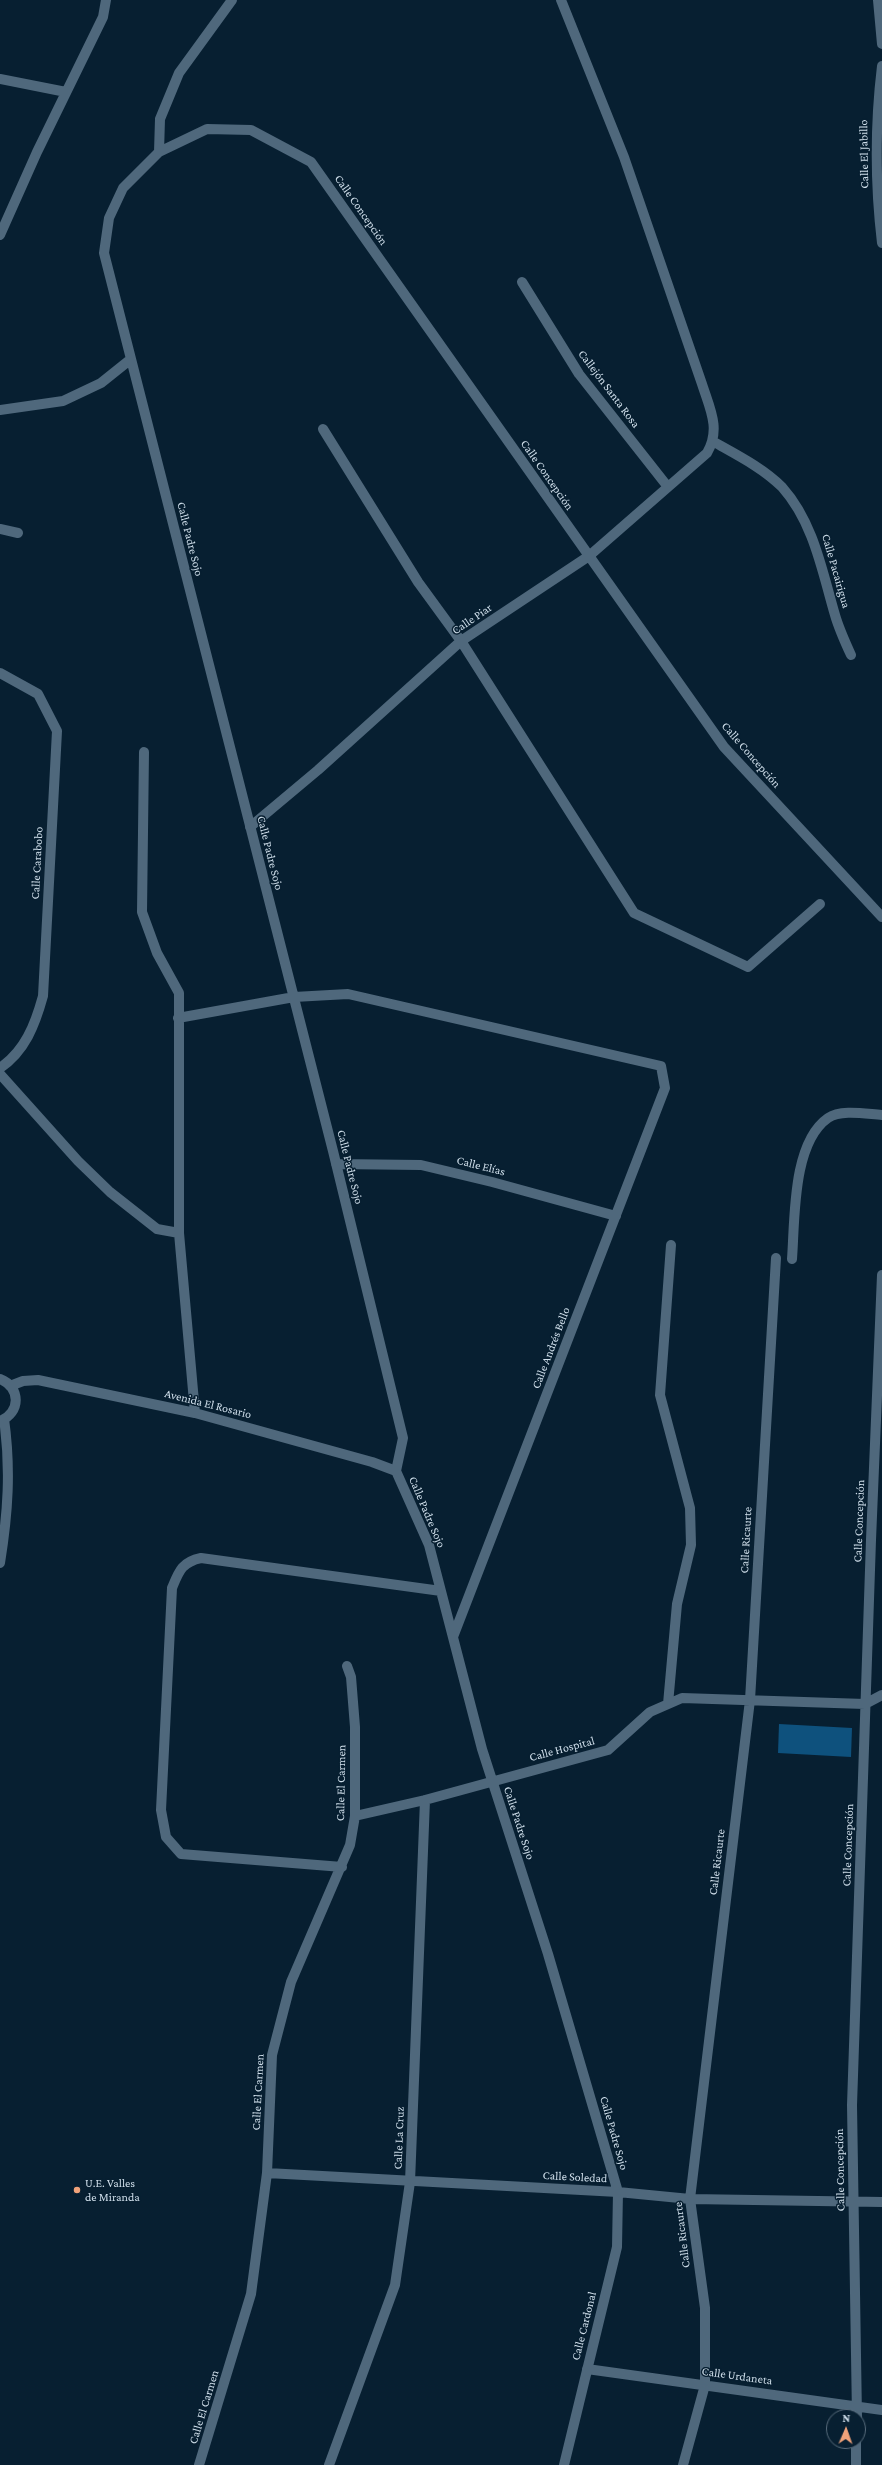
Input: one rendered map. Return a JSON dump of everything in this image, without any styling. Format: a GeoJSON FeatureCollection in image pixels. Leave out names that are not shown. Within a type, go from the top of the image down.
{"type":"FeatureCollection","features":[{"type":"Feature","properties":{"kind":"street"},"geometry":{"type":"LineString","coordinates":[[0,235],[66,92],[103,17],[106,0]]}},
{"type":"Feature","properties":{"kind":"street"},"geometry":{"type":"LineString","coordinates":[[159,152],[160,119],[179,73],[232,0]]}},
{"type":"Feature","properties":{"kind":"street"},"geometry":{"type":"LineString","coordinates":[[561,0],[626,164],[702,384],[713,419],[714,442]]}},
{"type":"Feature","properties":{"kind":"street"},"geometry":{"type":"LineString","coordinates":[[878,0],[882,44]]}},
{"type":"Feature","properties":{"kind":"street","name":"Calle El Jabillo"},"geometry":{"type":"LineString","coordinates":[[882,66],[876,116],[882,242]]}},
{"type":"Feature","properties":{"kind":"street"},"geometry":{"type":"LineString","coordinates":[[0,79],[66,92]]}},
{"type":"Feature","properties":{"kind":"street","name":"Calle Concepción"},"geometry":{"type":"LineString","coordinates":[[159,152],[207,128],[251,130],[311,162],[724,747],[882,917]]}},
{"type":"Feature","properties":{"kind":"street","name":"Calle Padre Sojo"},"geometry":{"type":"LineString","coordinates":[[159,152],[123,188],[110,218],[104,253],[294,997],[403,1438],[396,1471],[429,1545],[492,1781],[548,1954],[618,2192]]}},
{"type":"Feature","properties":{"kind":"street","name":"Callejón Santa Rosa"},"geometry":{"type":"LineString","coordinates":[[522,282],[579,374],[668,487]]}},
{"type":"Feature","properties":{"kind":"street"},"geometry":{"type":"LineString","coordinates":[[0,410],[63,401],[101,383],[131,359]]}},
{"type":"Feature","properties":{"kind":"street"},"geometry":{"type":"LineString","coordinates":[[323,429],[418,582],[460,641],[634,913],[748,967],[820,904]]}},
{"type":"Feature","properties":{"kind":"street","name":"Calle Piar"},"geometry":{"type":"LineString","coordinates":[[250,827],[318,770],[460,641],[589,556],[707,454],[714,442]]}},
{"type":"Feature","properties":{"kind":"street","name":"Calle Pacairigua"},"geometry":{"type":"LineString","coordinates":[[714,442],[767,474],[782,487],[796,506],[812,535],[835,617],[851,654]]}},
{"type":"Feature","properties":{"kind":"street"},"geometry":{"type":"LineString","coordinates":[[0,529],[18,533]]}},
{"type":"Feature","properties":{"kind":"street","name":"Calle Carabobo"},"geometry":{"type":"LineString","coordinates":[[0,674],[38,694],[57,732],[42,996],[30,1035],[12,1059],[0,1068]]}},
{"type":"Feature","properties":{"kind":"street"},"geometry":{"type":"LineString","coordinates":[[144,752],[142,912],[157,953],[179,993],[179,1233],[195,1413]]}},
{"type":"Feature","properties":{"kind":"street","name":"Calle Andrés Bello"},"geometry":{"type":"LineString","coordinates":[[294,997],[348,994],[661,1066],[665,1088],[453,1637]]}},
{"type":"Feature","properties":{"kind":"street"},"geometry":{"type":"LineString","coordinates":[[178,1018],[294,997]]}},
{"type":"Feature","properties":{"kind":"street"},"geometry":{"type":"LineString","coordinates":[[0,1074],[78,1161],[110,1192],[157,1229],[179,1233]]}},
{"type":"Feature","properties":{"kind":"street"},"geometry":{"type":"LineString","coordinates":[[792,1260],[803,1151],[816,1129],[828,1118],[848,1113],[882,1115]]}},
{"type":"Feature","properties":{"kind":"street","name":"Calle Elías"},"geometry":{"type":"LineString","coordinates":[[336,1164],[421,1165],[492,1182],[616,1216]]}},
{"type":"Feature","properties":{"kind":"street"},"geometry":{"type":"LineString","coordinates":[[668,1704],[677,1604],[692,1545],[690,1508],[660,1395],[671,1245]]}},
{"type":"Feature","properties":{"kind":"street","name":"Calle Ricaurte"},"geometry":{"type":"LineString","coordinates":[[683,2465],[705,2385],[705,2308],[690,2198],[750,1700],[776,1258]]}},
{"type":"Feature","properties":{"kind":"street","name":"Calle Concepción"},"geometry":{"type":"LineString","coordinates":[[857,2409],[852,2105],[865,1704],[878,1446],[882,1275]]}},
{"type":"Feature","properties":{"kind":"street"},"geometry":{"type":"LineString","coordinates":[[0,1379],[10,1386],[16,1395],[16,1404],[12,1413],[2,1420],[8,1445],[8,1511],[0,1563]]}},
{"type":"Feature","properties":{"kind":"street","name":"Avenida El Rosario"},"geometry":{"type":"LineString","coordinates":[[10,1386],[23,1381],[38,1380],[195,1413],[372,1462],[396,1471]]}},
{"type":"Feature","properties":{"kind":"street"},"geometry":{"type":"LineString","coordinates":[[342,1867],[180,1854],[166,1837],[161,1810],[172,1588],[176,1578],[189,1561],[201,1558],[441,1591]]}},
{"type":"Feature","properties":{"kind":"street","name":"Calle El Carmen"},"geometry":{"type":"LineString","coordinates":[[199,2465],[251,2294],[267,2172],[272,2055],[291,1982],[342,1867],[350,1845],[354,1816],[355,1727],[351,1677],[347,1666]]}},
{"type":"Feature","properties":{"kind":"street","name":"Calle Hospital"},"geometry":{"type":"LineString","coordinates":[[354,1816],[425,1800],[608,1750],[650,1712],[682,1698],[865,1704],[882,1695]]}},
{"type":"Feature","properties":{"kind":"street","name":"Calle La Cruz"},"geometry":{"type":"LineString","coordinates":[[329,2465],[395,2285],[410,2182],[425,1800]]}},
{"type":"Feature","properties":{"kind":"street","name":"Calle Soledad"},"geometry":{"type":"LineString","coordinates":[[267,2172],[410,2182],[618,2192],[690,2198],[882,2202]]}},
{"type":"Feature","properties":{"kind":"street","name":"Calle Cardonal"},"geometry":{"type":"LineString","coordinates":[[564,2465],[617,2247],[618,2192]]}},
{"type":"Feature","properties":{"kind":"street","name":"Calle Urdaneta"},"geometry":{"type":"LineString","coordinates":[[587,2369],[705,2385],[840,2409]]}},
{"type":"Feature","properties":{"kind":"street","name":"Calle Urdaneta"},"geometry":{"type":"LineString","coordinates":[[866,2411],[882,2410]]}},
{"type":"Feature","properties":{"kind":"street"},"geometry":{"type":"LineString","coordinates":[[856,2449],[856,2465]]}},
{"type":"Feature","properties":{"kind":"building"},"geometry":{"type":"Polygon","coordinates":[[[779,1724],[852,1728],[851,1757],[778,1753],[779,1724]]]}},
{"type":"Feature","properties":{"kind":"place","name":"U.E. Valles de Miranda"},"geometry":{"type":"Point","coordinates":[77,2190]}}]}
